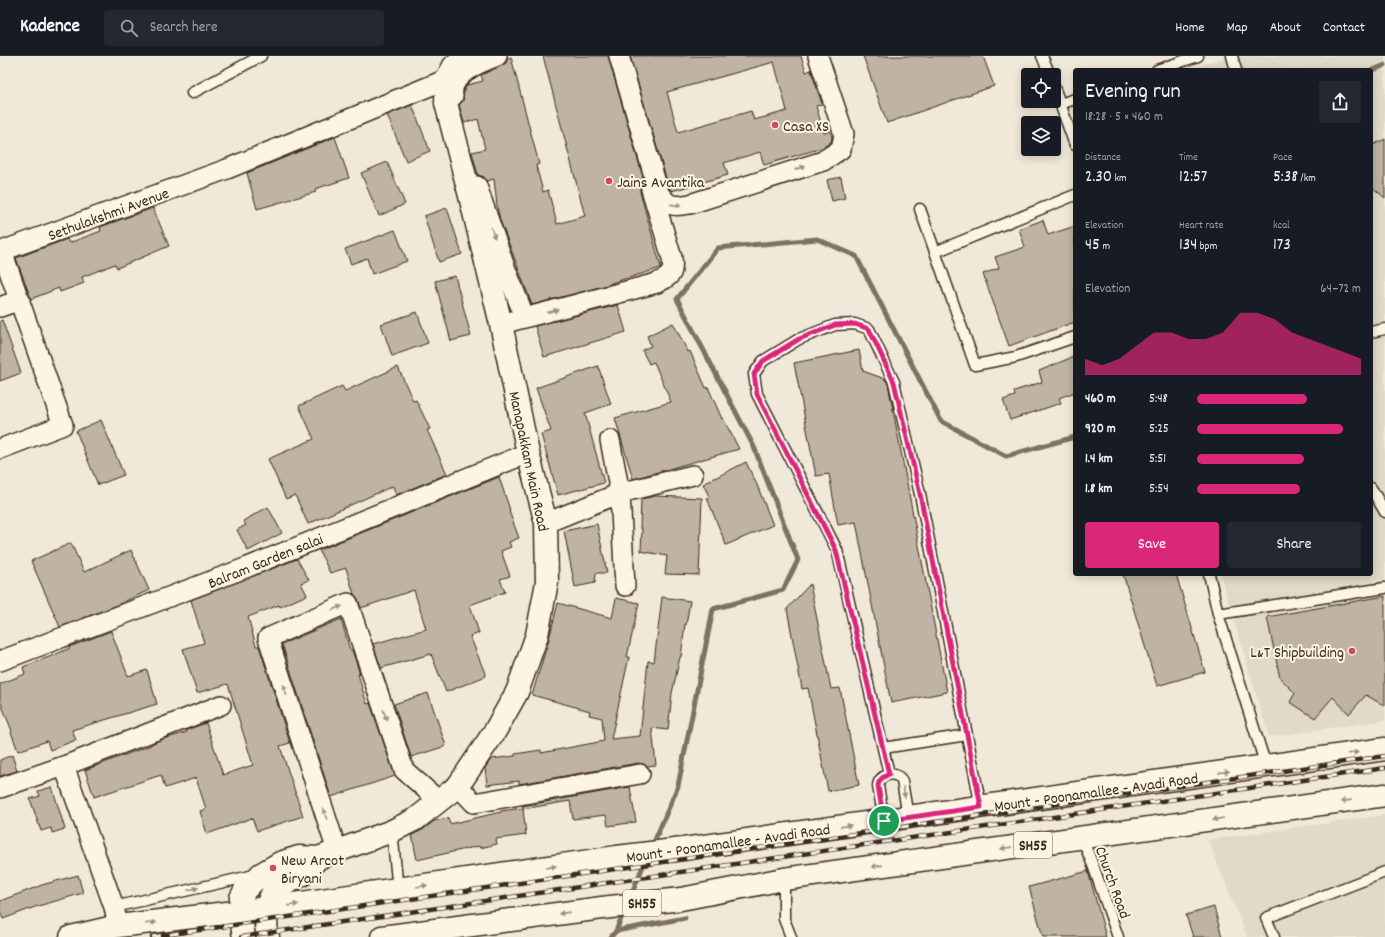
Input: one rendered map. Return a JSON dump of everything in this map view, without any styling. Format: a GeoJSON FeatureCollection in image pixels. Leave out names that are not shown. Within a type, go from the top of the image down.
{"type":"FeatureCollection","features":[{"type":"Feature","properties":{"kind":"main road","name":"Manapakkam Main Road"},"geometry":{"type":"LineString","coordinates":[[244,937],[240,912],[241,898],[246,890],[261,874],[280,863],[299,857],[328,854],[392,831],[416,819],[458,786],[495,731],[517,692],[537,635],[547,582],[546,523],[528,453],[501,324],[446,103],[454,64]]}},
{"type":"Feature","properties":{"kind":"main road","name":"Mount - Poonamallee - Avadi Road"},"geometry":{"type":"LineString","coordinates":[[71,937],[116,917],[240,912],[1385,749]]}},
{"type":"Feature","properties":{"kind":"main road","name":"SH55"},"geometry":{"type":"LineString","coordinates":[[382,937],[681,898],[784,879],[1385,795]]}},
{"type":"Feature","properties":{"kind":"main road"},"geometry":{"type":"LineString","coordinates":[[268,937],[266,929],[267,908],[272,894],[305,873],[328,854]]}},
{"type":"Feature","properties":{"kind":"street"},"geometry":{"type":"LineString","coordinates":[[497,56],[477,64],[462,74],[453,86],[452,92],[465,148],[482,203],[525,318]]}},
{"type":"Feature","properties":{"kind":"street"},"geometry":{"type":"LineString","coordinates":[[501,324],[657,283],[669,277],[673,268],[672,258],[610,56]]}},
{"type":"Feature","properties":{"kind":"street"},"geometry":{"type":"LineString","coordinates":[[619,56],[659,193],[666,203],[676,206],[690,204],[823,161],[841,149],[844,134],[818,56]]}},
{"type":"Feature","properties":{"kind":"street","name":"Sethulakshmi Avenue"},"geometry":{"type":"LineString","coordinates":[[0,449],[63,425],[2,251],[227,170],[454,64]]}},
{"type":"Feature","properties":{"kind":"street"},"geometry":{"type":"LineString","coordinates":[[0,307],[20,300]]}},
{"type":"Feature","properties":{"kind":"street"},"geometry":{"type":"LineString","coordinates":[[610,440],[620,493],[625,586]]}},
{"type":"Feature","properties":{"kind":"street","name":"Balram Garden salai"},"geometry":{"type":"LineString","coordinates":[[0,661],[248,568],[528,453]]}},
{"type":"Feature","properties":{"kind":"street"},"geometry":{"type":"LineString","coordinates":[[546,523],[620,493],[693,475]]}},
{"type":"Feature","properties":{"kind":"street"},"geometry":{"type":"LineString","coordinates":[[328,854],[268,638],[348,603],[404,770],[439,801]]}},
{"type":"Feature","properties":{"kind":"street"},"geometry":{"type":"LineString","coordinates":[[0,788],[64,766],[221,706]]}},
{"type":"Feature","properties":{"kind":"street"},"geometry":{"type":"LineString","coordinates":[[64,766],[116,917]]}},
{"type":"Feature","properties":{"kind":"street"},"geometry":{"type":"LineString","coordinates":[[458,786],[474,803],[640,774]]}},
{"type":"Feature","properties":{"kind":"lane"},"geometry":{"type":"LineString","coordinates":[[192,93],[261,56]]}},
{"type":"Feature","properties":{"kind":"lane"},"geometry":{"type":"LineString","coordinates":[[1042,56],[1047,68]]}},
{"type":"Feature","properties":{"kind":"lane"},"geometry":{"type":"LineString","coordinates":[[1164,68],[1198,56]]}},
{"type":"Feature","properties":{"kind":"lane"},"geometry":{"type":"LineString","coordinates":[[1232,56],[1235,68]]}},
{"type":"Feature","properties":{"kind":"lane"},"geometry":{"type":"LineString","coordinates":[[1061,104],[1073,100]]}},
{"type":"Feature","properties":{"kind":"lane"},"geometry":{"type":"LineString","coordinates":[[1061,107],[1073,140]]}},
{"type":"Feature","properties":{"kind":"lane"},"geometry":{"type":"LineString","coordinates":[[935,252],[1073,196]]}},
{"type":"Feature","properties":{"kind":"lane"},"geometry":{"type":"LineString","coordinates":[[920,210],[975,365],[1016,357],[1073,338]]}},
{"type":"Feature","properties":{"kind":"lane"},"geometry":{"type":"LineString","coordinates":[[889,774],[836,550],[757,394],[754,374],[763,361],[799,339],[835,325],[855,324],[869,329],[894,382],[920,494],[981,807]]}},
{"type":"Feature","properties":{"kind":"lane"},"geometry":{"type":"LineString","coordinates":[[1373,332],[1385,329]]}},
{"type":"Feature","properties":{"kind":"lane"},"geometry":{"type":"LineString","coordinates":[[1373,491],[1385,512]]}},
{"type":"Feature","properties":{"kind":"lane"},"geometry":{"type":"LineString","coordinates":[[1209,576],[1218,614],[1266,766]]}},
{"type":"Feature","properties":{"kind":"lane"},"geometry":{"type":"LineString","coordinates":[[1218,614],[1385,588]]}},
{"type":"Feature","properties":{"kind":"lane"},"geometry":{"type":"LineString","coordinates":[[883,748],[967,735]]}},
{"type":"Feature","properties":{"kind":"lane"},"geometry":{"type":"LineString","coordinates":[[884,821],[878,782],[881,778],[889,774],[897,775],[902,781],[908,817]]}},
{"type":"Feature","properties":{"kind":"lane"},"geometry":{"type":"LineString","coordinates":[[392,831],[398,890]]}},
{"type":"Feature","properties":{"kind":"lane","name":"Church Road"},"geometry":{"type":"LineString","coordinates":[[1082,838],[1118,937]]}},
{"type":"Feature","properties":{"kind":"lane"},"geometry":{"type":"LineString","coordinates":[[1274,937],[1266,918],[1385,872]]}},
{"type":"Feature","properties":{"kind":"lane"},"geometry":{"type":"LineString","coordinates":[[116,917],[261,874]]}},
{"type":"Feature","properties":{"kind":"lane"},"geometry":{"type":"LineString","coordinates":[[784,879],[784,919],[791,937]]}},
{"type":"Feature","properties":{"kind":"shaded area"},"geometry":{"type":"Polygon","coordinates":[[[1228,56],[1385,56],[1385,720],[1269,737],[1221,576],[1373,576],[1373,68],[1193,68],[1228,56]]]}},
{"type":"Feature","properties":{"kind":"shaded area"},"geometry":{"type":"Polygon","coordinates":[[[1385,815],[1385,937],[1247,937],[1208,840],[1385,815]]]}},
{"type":"Feature","properties":{"kind":"building","name":"Jains Avantika"},"geometry":{"type":"Polygon","coordinates":[[[543,56],[608,56],[644,181],[640,186],[640,192],[661,268],[611,284],[532,305],[500,220],[494,179],[487,181],[484,177],[478,175],[472,152],[485,149],[478,119],[464,123],[459,105],[463,101],[464,90],[467,85],[483,81],[481,75],[506,63],[508,58],[511,57],[539,164],[536,165],[543,192],[548,190],[557,224],[585,216],[543,56]]]}},
{"type":"Feature","properties":{"kind":"building","name":"Casa XS"},"geometry":{"type":"Polygon","coordinates":[[[630,56],[801,56],[806,72],[811,70],[822,104],[816,106],[824,133],[830,131],[832,137],[831,142],[822,148],[764,165],[760,152],[724,163],[728,175],[672,191],[669,188],[630,56]],[[774,62],[667,92],[678,132],[751,111],[754,120],[787,111],[774,62]]]}},
{"type":"Feature","properties":{"kind":"building"},"geometry":{"type":"Polygon","coordinates":[[[863,56],[983,56],[994,86],[887,123],[863,56]]]}},
{"type":"Feature","properties":{"kind":"building"},"geometry":{"type":"Polygon","coordinates":[[[412,105],[430,151],[406,161],[387,115],[412,105]]]}},
{"type":"Feature","properties":{"kind":"building"},"geometry":{"type":"Polygon","coordinates":[[[335,137],[349,178],[315,189],[316,192],[257,209],[247,173],[335,137]]]}},
{"type":"Feature","properties":{"kind":"building"},"geometry":{"type":"Polygon","coordinates":[[[1385,139],[1385,198],[1373,188],[1373,145],[1385,139]]]}},
{"type":"Feature","properties":{"kind":"building"},"geometry":{"type":"Polygon","coordinates":[[[387,162],[405,204],[379,216],[361,173],[387,162]]]}},
{"type":"Feature","properties":{"kind":"building"},"geometry":{"type":"Polygon","coordinates":[[[841,177],[845,198],[832,201],[827,180],[841,177]]]}},
{"type":"Feature","properties":{"kind":"building"},"geometry":{"type":"Polygon","coordinates":[[[153,208],[169,246],[117,268],[115,264],[82,277],[84,283],[60,292],[59,288],[31,299],[16,258],[67,239],[69,243],[101,231],[100,227],[153,208]]]}},
{"type":"Feature","properties":{"kind":"building"},"geometry":{"type":"Polygon","coordinates":[[[447,208],[462,254],[439,262],[424,216],[447,208]]]}},
{"type":"Feature","properties":{"kind":"building"},"geometry":{"type":"Polygon","coordinates":[[[1043,220],[1048,235],[1073,227],[1073,323],[1009,346],[983,274],[999,268],[995,257],[1025,247],[1019,229],[1043,220]]]}},
{"type":"Feature","properties":{"kind":"building"},"geometry":{"type":"Polygon","coordinates":[[[395,230],[407,261],[372,274],[367,258],[351,264],[345,249],[395,230]]]}},
{"type":"Feature","properties":{"kind":"building"},"geometry":{"type":"Polygon","coordinates":[[[455,276],[471,336],[451,341],[435,281],[455,276]]]}},
{"type":"Feature","properties":{"kind":"building"},"geometry":{"type":"Polygon","coordinates":[[[618,305],[626,332],[544,357],[535,326],[618,305]]]}},
{"type":"Feature","properties":{"kind":"building"},"geometry":{"type":"Polygon","coordinates":[[[417,312],[428,343],[392,356],[381,324],[417,312]]]}},
{"type":"Feature","properties":{"kind":"building"},"geometry":{"type":"Polygon","coordinates":[[[2,320],[21,373],[0,381],[0,321],[2,320]]]}},
{"type":"Feature","properties":{"kind":"building"},"geometry":{"type":"Polygon","coordinates":[[[673,323],[688,352],[690,351],[706,388],[708,387],[722,419],[723,418],[739,449],[633,479],[615,418],[671,402],[654,362],[649,364],[642,350],[651,346],[647,336],[673,323]]]}},
{"type":"Feature","properties":{"kind":"building"},"geometry":{"type":"Polygon","coordinates":[[[859,350],[863,371],[885,379],[888,384],[947,692],[891,703],[856,522],[838,525],[829,474],[816,476],[794,363],[859,350]]]}},
{"type":"Feature","properties":{"kind":"building"},"geometry":{"type":"Polygon","coordinates":[[[1073,357],[1073,393],[1059,398],[1061,403],[1010,420],[1003,400],[1015,396],[1014,391],[1042,382],[1039,371],[1073,357]]]}},
{"type":"Feature","properties":{"kind":"building"},"geometry":{"type":"Polygon","coordinates":[[[598,366],[611,404],[585,413],[604,483],[558,495],[541,434],[551,431],[536,388],[598,366]]]}},
{"type":"Feature","properties":{"kind":"building"},"geometry":{"type":"Polygon","coordinates":[[[398,367],[413,401],[416,400],[430,429],[427,430],[447,474],[396,495],[393,486],[308,524],[295,495],[286,499],[268,459],[314,439],[299,406],[342,386],[345,391],[398,367]]]}},
{"type":"Feature","properties":{"kind":"building"},"geometry":{"type":"Polygon","coordinates":[[[101,420],[124,475],[98,485],[76,431],[101,420]]]}},
{"type":"Feature","properties":{"kind":"building"},"geometry":{"type":"Polygon","coordinates":[[[746,462],[773,525],[726,545],[707,498],[710,498],[703,484],[746,462]]]}},
{"type":"Feature","properties":{"kind":"building"},"geometry":{"type":"Polygon","coordinates":[[[499,477],[519,538],[509,542],[511,547],[501,551],[510,576],[500,579],[505,592],[470,605],[479,633],[470,636],[486,676],[446,692],[431,654],[381,668],[373,644],[426,629],[414,590],[361,608],[358,599],[354,594],[346,568],[330,573],[319,550],[499,477]]]}},
{"type":"Feature","properties":{"kind":"building"},"geometry":{"type":"Polygon","coordinates":[[[655,496],[702,498],[699,575],[665,574],[667,556],[641,551],[641,499],[655,496]]]}},
{"type":"Feature","properties":{"kind":"building"},"geometry":{"type":"Polygon","coordinates":[[[268,507],[282,533],[248,551],[237,530],[246,525],[243,521],[268,507]]]}},
{"type":"Feature","properties":{"kind":"building"},"geometry":{"type":"Polygon","coordinates":[[[597,524],[607,573],[596,573],[595,583],[575,587],[564,531],[597,524]]]}},
{"type":"Feature","properties":{"kind":"building"},"geometry":{"type":"Polygon","coordinates":[[[71,543],[84,572],[131,550],[149,590],[115,606],[60,627],[31,561],[71,543]]]}},
{"type":"Feature","properties":{"kind":"building"},"geometry":{"type":"Polygon","coordinates":[[[297,559],[309,580],[301,583],[307,595],[280,607],[279,605],[248,617],[256,646],[259,646],[290,743],[280,746],[303,816],[257,831],[252,818],[207,834],[200,811],[206,809],[196,778],[165,788],[161,775],[94,797],[85,770],[151,745],[160,740],[187,732],[186,730],[206,723],[223,775],[253,765],[228,684],[197,693],[183,649],[204,643],[191,600],[297,559]]]}},
{"type":"Feature","properties":{"kind":"building"},"geometry":{"type":"Polygon","coordinates":[[[1124,576],[1177,576],[1205,672],[1157,686],[1124,576]]]}},
{"type":"Feature","properties":{"kind":"building"},"geometry":{"type":"Polygon","coordinates":[[[810,584],[831,689],[840,688],[859,785],[828,791],[808,688],[802,689],[787,609],[810,584]]]}},
{"type":"Feature","properties":{"kind":"building"},"geometry":{"type":"Polygon","coordinates":[[[1385,596],[1385,706],[1366,695],[1349,714],[1333,697],[1315,718],[1290,702],[1295,693],[1280,678],[1267,617],[1385,596]]]}},
{"type":"Feature","properties":{"kind":"building"},"geometry":{"type":"Polygon","coordinates":[[[662,597],[690,601],[686,625],[685,624],[681,657],[672,693],[668,730],[652,728],[656,765],[647,766],[638,763],[519,784],[519,781],[487,785],[485,768],[491,759],[515,756],[515,754],[541,750],[541,753],[604,741],[602,718],[589,715],[590,711],[532,695],[558,603],[612,618],[616,598],[639,603],[611,739],[640,736],[648,661],[654,662],[662,597]]]}},
{"type":"Feature","properties":{"kind":"building"},"geometry":{"type":"Polygon","coordinates":[[[341,619],[350,650],[352,650],[360,674],[358,674],[367,704],[370,703],[395,776],[331,797],[282,644],[341,619]]]}},
{"type":"Feature","properties":{"kind":"building"},"geometry":{"type":"Polygon","coordinates":[[[111,631],[128,676],[147,670],[157,704],[72,730],[76,740],[50,750],[47,741],[18,751],[0,701],[0,684],[25,674],[23,667],[111,631]]]}},
{"type":"Feature","properties":{"kind":"building"},"geometry":{"type":"Polygon","coordinates":[[[428,693],[446,746],[411,757],[394,704],[428,693]]]}},
{"type":"Feature","properties":{"kind":"building"},"geometry":{"type":"Polygon","coordinates":[[[12,755],[17,771],[0,776],[0,760],[12,755]]]}},
{"type":"Feature","properties":{"kind":"building"},"geometry":{"type":"Polygon","coordinates":[[[52,787],[65,829],[52,833],[51,828],[41,831],[30,799],[40,796],[38,791],[52,787]]]}},
{"type":"Feature","properties":{"kind":"building"},"geometry":{"type":"Polygon","coordinates":[[[630,787],[636,822],[608,826],[606,815],[573,819],[570,801],[523,809],[526,835],[496,839],[497,844],[480,848],[479,846],[417,860],[412,835],[424,829],[434,821],[448,818],[450,824],[501,811],[523,808],[522,806],[630,787]]]}},
{"type":"Feature","properties":{"kind":"building"},"geometry":{"type":"Polygon","coordinates":[[[1088,871],[1106,937],[1043,937],[1029,887],[1088,871]]]}},
{"type":"Feature","properties":{"kind":"building"},"geometry":{"type":"Polygon","coordinates":[[[78,875],[83,893],[35,907],[3,919],[0,911],[0,901],[42,885],[78,875]]]}},
{"type":"Feature","properties":{"kind":"building"},"geometry":{"type":"Polygon","coordinates":[[[1214,907],[1222,937],[1193,937],[1186,915],[1214,907]]]}},
{"type":"Feature","properties":{"kind":"waterway"},"geometry":{"type":"LineString","coordinates":[[1373,70],[1385,65]]}},
{"type":"Feature","properties":{"kind":"waterway"},"geometry":{"type":"LineString","coordinates":[[652,847],[678,786],[713,609],[783,590],[798,560],[754,447],[677,299],[718,248],[817,239],[856,256],[941,421],[1006,456],[1073,438]]}},
{"type":"Feature","properties":{"kind":"waterway"},"geometry":{"type":"LineString","coordinates":[[629,900],[646,859]]}},
{"type":"Feature","properties":{"kind":"waterway"},"geometry":{"type":"LineString","coordinates":[[611,937],[616,931],[624,911]]}},
{"type":"Feature","properties":{"kind":"waterway"},"geometry":{"type":"LineString","coordinates":[[616,931],[685,918]]}},
{"type":"Feature","properties":{"kind":"railway"},"geometry":{"type":"LineString","coordinates":[[152,937],[1385,756]]}},
{"type":"Feature","properties":{"kind":"railway"},"geometry":{"type":"LineString","coordinates":[[241,937],[1385,768]]}},
{"type":"Feature","properties":{"kind":"place","name":"Casa XS"},"geometry":{"type":"Point","coordinates":[775,125]}},
{"type":"Feature","properties":{"kind":"place","name":"Jains Avantika"},"geometry":{"type":"Point","coordinates":[609,181]}},
{"type":"Feature","properties":{"kind":"place","name":"L&T Shipbuilding"},"geometry":{"type":"Point","coordinates":[1352,651]}},
{"type":"Feature","properties":{"kind":"place","name":"New Arcot Biryani"},"geometry":{"type":"Point","coordinates":[273,868]}},
{"type":"Feature","properties":{"kind":"route"},"geometry":{"type":"LineString","coordinates":[[855,324],[869,329],[894,382],[920,494],[981,807],[884,821],[878,782],[881,778],[889,774],[836,550],[757,394],[754,374],[763,361],[799,339],[835,325],[855,324]]}}]}
